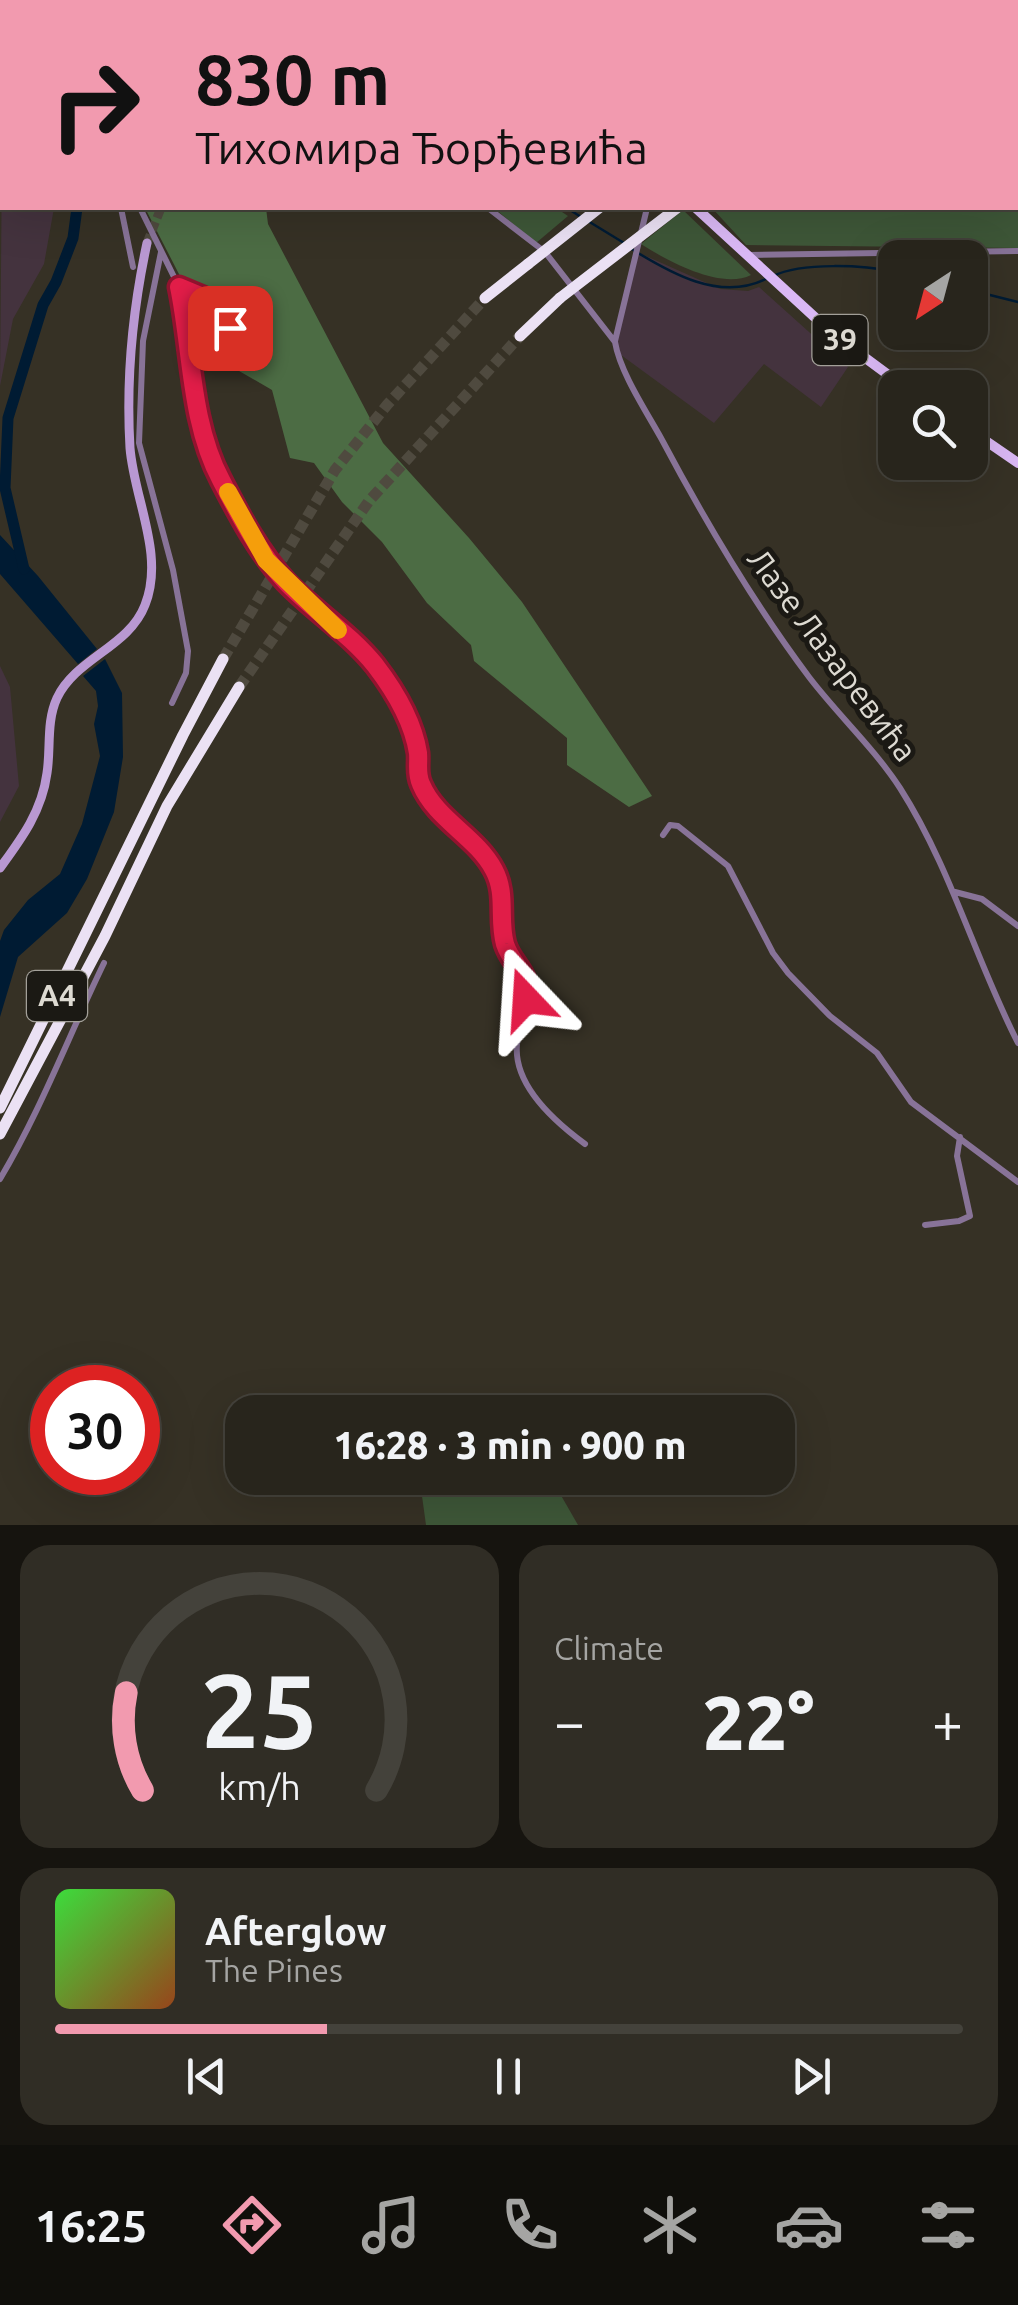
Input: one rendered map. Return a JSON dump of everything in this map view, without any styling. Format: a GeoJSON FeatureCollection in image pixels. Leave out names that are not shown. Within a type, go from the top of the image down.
{"type":"FeatureCollection","features":[{"type":"Feature","properties":{"kind":"highway"},"geometry":{"type":"LineString","coordinates":[[485,298],[596,210]]}},
{"type":"Feature","properties":{"kind":"highway"},"geometry":{"type":"LineString","coordinates":[[520,336],[560,298],[673,210]]}},
{"type":"Feature","properties":{"kind":"highway","name":"A4"},"geometry":{"type":"LineString","coordinates":[[0,1108],[223,659]]}},
{"type":"Feature","properties":{"kind":"highway","name":"A4"},"geometry":{"type":"LineString","coordinates":[[0,1134],[98,949],[167,806],[238,687]]}},
{"type":"Feature","properties":{"kind":"main road","name":"39"},"geometry":{"type":"LineString","coordinates":[[698,210],[833,334],[882,370]]}},
{"type":"Feature","properties":{"kind":"main road"},"geometry":{"type":"LineString","coordinates":[[0,868],[26,832],[42,800],[53,710],[66,684],[122,638],[144,610],[152,579],[133,473],[130,430],[133,349],[147,242]]}},
{"type":"Feature","properties":{"kind":"main road"},"geometry":{"type":"LineString","coordinates":[[988,442],[1018,463]]}},
{"type":"Feature","properties":{"kind":"street"},"geometry":{"type":"LineString","coordinates":[[122,210],[133,266]]}},
{"type":"Feature","properties":{"kind":"street"},"geometry":{"type":"LineString","coordinates":[[141,210],[179,287],[201,418],[220,479],[266,560],[362,651],[384,678],[406,714],[423,789],[493,868],[502,890],[506,947],[528,982],[517,1044],[519,1064],[539,1102],[584,1144]]}},
{"type":"Feature","properties":{"kind":"street","name":"Лазе Лазаревића"},"geometry":{"type":"LineString","coordinates":[[491,210],[545,252],[615,342],[644,406],[743,584],[812,681],[898,784],[954,892],[1018,1043]]}},
{"type":"Feature","properties":{"kind":"street"},"geometry":{"type":"LineString","coordinates":[[615,342],[646,210]]}},
{"type":"Feature","properties":{"kind":"street"},"geometry":{"type":"LineString","coordinates":[[747,256],[752,252],[1018,251]]}},
{"type":"Feature","properties":{"kind":"street"},"geometry":{"type":"LineString","coordinates":[[162,252],[143,341],[138,425],[142,460],[173,570],[188,651],[186,673],[172,704]]}},
{"type":"Feature","properties":{"kind":"street"},"geometry":{"type":"LineString","coordinates":[[179,287],[203,297],[230,328]]}},
{"type":"Feature","properties":{"kind":"street"},"geometry":{"type":"LineString","coordinates":[[662,835],[670,825],[678,826],[728,866],[773,953],[788,973],[830,1016],[878,1053],[911,1102],[1018,1182]]}},
{"type":"Feature","properties":{"kind":"street"},"geometry":{"type":"LineString","coordinates":[[954,892],[982,899],[1018,926]]}},
{"type":"Feature","properties":{"kind":"street"},"geometry":{"type":"LineString","coordinates":[[0,1179],[40,1106],[104,963]]}},
{"type":"Feature","properties":{"kind":"street"},"geometry":{"type":"LineString","coordinates":[[925,1225],[970,1216],[957,1156],[960,1138]]}},
{"type":"Feature","properties":{"kind":"shaded area"},"geometry":{"type":"Polygon","coordinates":[[[1,210],[54,210],[44,264],[13,319],[0,386],[1,210]]]}},
{"type":"Feature","properties":{"kind":"shaded area"},"geometry":{"type":"Polygon","coordinates":[[[637,252],[720,289],[748,291],[759,287],[848,367],[821,407],[764,364],[714,423],[621,355],[617,343],[637,252]]]}},
{"type":"Feature","properties":{"kind":"shaded area"},"geometry":{"type":"Polygon","coordinates":[[[0,666],[10,687],[19,786],[0,822],[0,666]]]}},
{"type":"Feature","properties":{"kind":"green space"},"geometry":{"type":"Polygon","coordinates":[[[146,210],[266,210],[268,224],[383,443],[522,602],[652,796],[629,807],[567,765],[567,738],[474,661],[471,645],[427,603],[382,542],[342,502],[314,463],[290,458],[272,390],[220,360],[238,322],[197,286],[181,278],[146,210]]]}},
{"type":"Feature","properties":{"kind":"green space"},"geometry":{"type":"Polygon","coordinates":[[[496,210],[559,210],[568,216],[536,243],[496,210]]]}},
{"type":"Feature","properties":{"kind":"green space"},"geometry":{"type":"Polygon","coordinates":[[[683,210],[751,275],[739,279],[710,276],[679,265],[641,244],[683,210]]]}},
{"type":"Feature","properties":{"kind":"green space"},"geometry":{"type":"Polygon","coordinates":[[[714,210],[1018,210],[1018,248],[988,248],[988,240],[878,240],[878,246],[746,245],[714,210]]]}},
{"type":"Feature","properties":{"kind":"green space"},"geometry":{"type":"Polygon","coordinates":[[[561,1495],[578,1525],[426,1525],[422,1496],[561,1495]]]}},
{"type":"Feature","properties":{"kind":"water"},"geometry":{"type":"Polygon","coordinates":[[[0,535],[97,649],[78,664],[0,574],[0,535]]]}},
{"type":"Feature","properties":{"kind":"water"},"geometry":{"type":"Polygon","coordinates":[[[105,659],[122,693],[123,757],[114,812],[87,879],[67,913],[18,957],[0,1017],[0,941],[4,930],[28,900],[60,874],[82,824],[100,756],[94,724],[96,691],[83,676],[105,659]]]}},
{"type":"Feature","properties":{"kind":"waterway"},"geometry":{"type":"LineString","coordinates":[[24,569],[5,488],[8,418],[43,305],[73,238],[77,210]]}},
{"type":"Feature","properties":{"kind":"waterway"},"geometry":{"type":"LineString","coordinates":[[570,210],[581,217]]}},
{"type":"Feature","properties":{"kind":"waterway"},"geometry":{"type":"LineString","coordinates":[[588,221],[624,243]]}},
{"type":"Feature","properties":{"kind":"waterway"},"geometry":{"type":"LineString","coordinates":[[630,248],[678,275],[713,286],[749,285],[766,279]]}},
{"type":"Feature","properties":{"kind":"waterway"},"geometry":{"type":"LineString","coordinates":[[773,276],[800,268],[878,270]]}},
{"type":"Feature","properties":{"kind":"waterway"},"geometry":{"type":"LineString","coordinates":[[988,294],[1018,302]]}},
{"type":"Feature","properties":{"kind":"tunnel"},"geometry":{"type":"LineString","coordinates":[[147,243],[160,210]]}},
{"type":"Feature","properties":{"kind":"tunnel"},"geometry":{"type":"LineString","coordinates":[[223,659],[335,470],[387,405],[485,298]]}},
{"type":"Feature","properties":{"kind":"tunnel"},"geometry":{"type":"LineString","coordinates":[[239,687],[369,501],[520,336]]}},
{"type":"Feature","properties":{"kind":"slow traffic"},"geometry":{"type":"LineString","coordinates":[[228,492],[266,560],[338,630]]}},
{"type":"Feature","properties":{"kind":"route"},"geometry":{"type":"LineString","coordinates":[[230,328],[203,297],[179,287],[201,418],[216,470],[266,560],[362,651],[392,689],[406,714],[423,789],[453,827],[484,854],[497,875],[503,898],[504,939],[525,974],[526,999]]}}]}
